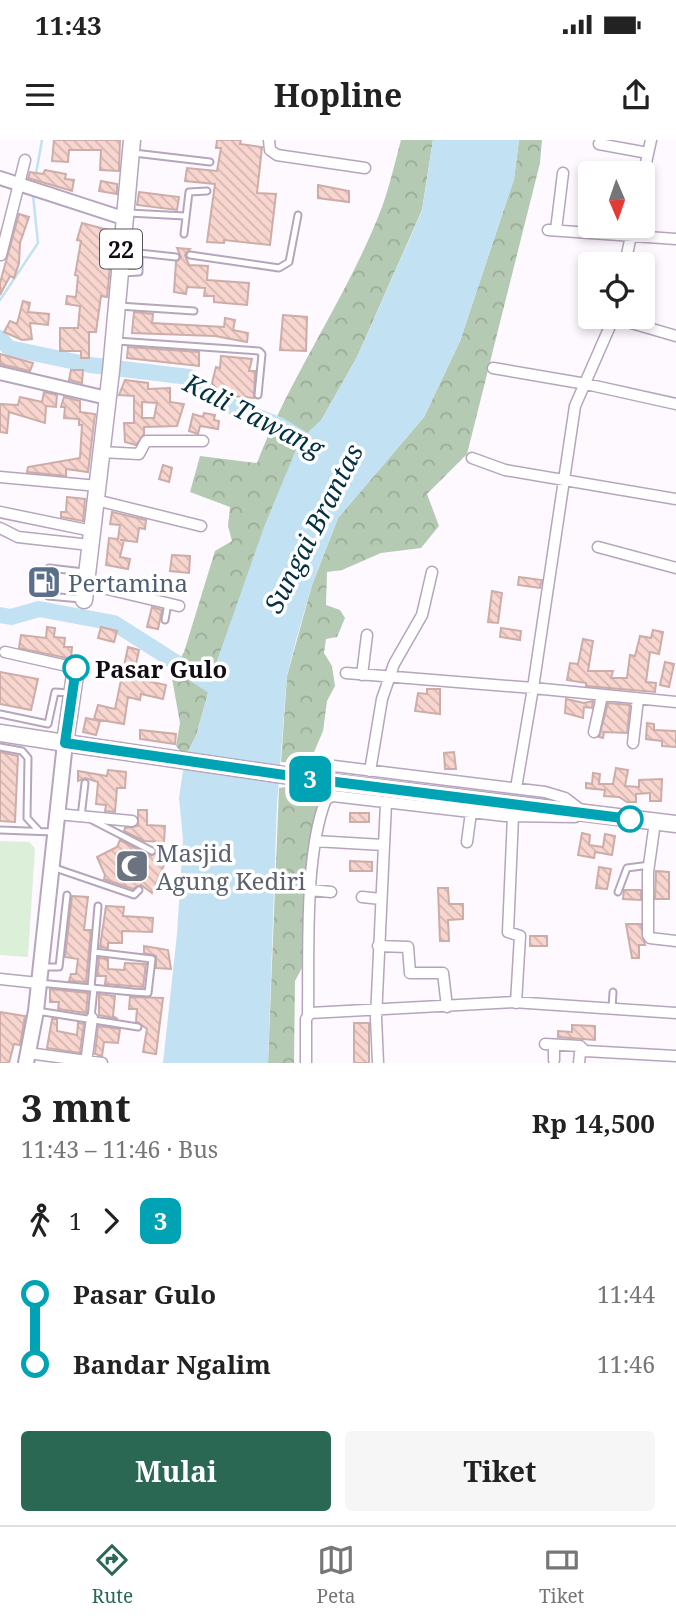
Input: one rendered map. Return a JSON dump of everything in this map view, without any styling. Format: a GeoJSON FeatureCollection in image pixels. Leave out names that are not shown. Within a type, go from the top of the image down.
{"type":"FeatureCollection","features":[{"type":"Feature","properties":{"kind":"main road","name":"22"},"geometry":{"type":"LineString","coordinates":[[86,586],[111,364],[131,146]]}},
{"type":"Feature","properties":{"kind":"main road"},"geometry":{"type":"LineString","coordinates":[[27,1058],[36,1011],[65,743],[76,668]]}},
{"type":"Feature","properties":{"kind":"main road"},"geometry":{"type":"LineString","coordinates":[[0,733],[338,783],[676,824]]}},
{"type":"Feature","properties":{"kind":"street"},"geometry":{"type":"LineString","coordinates":[[269,140],[270,150],[277,155],[365,168]]}},
{"type":"Feature","properties":{"kind":"street"},"geometry":{"type":"LineString","coordinates":[[646,161],[651,140]]}},
{"type":"Feature","properties":{"kind":"street"},"geometry":{"type":"LineString","coordinates":[[598,144],[648,153]]}},
{"type":"Feature","properties":{"kind":"street"},"geometry":{"type":"LineString","coordinates":[[1,255],[28,188],[25,160]]}},
{"type":"Feature","properties":{"kind":"street"},"geometry":{"type":"LineString","coordinates":[[563,173],[552,230],[578,230]]}},
{"type":"Feature","properties":{"kind":"street"},"geometry":{"type":"LineString","coordinates":[[0,178],[124,215]]}},
{"type":"Feature","properties":{"kind":"street"},"geometry":{"type":"LineString","coordinates":[[655,235],[676,239]]}},
{"type":"Feature","properties":{"kind":"street"},"geometry":{"type":"LineString","coordinates":[[516,788],[566,481],[575,406],[609,329]]}},
{"type":"Feature","properties":{"kind":"street"},"geometry":{"type":"LineString","coordinates":[[652,329],[676,336]]}},
{"type":"Feature","properties":{"kind":"street"},"geometry":{"type":"LineString","coordinates":[[493,368],[586,384],[676,404]]}},
{"type":"Feature","properties":{"kind":"street"},"geometry":{"type":"LineString","coordinates":[[0,373],[107,398]]}},
{"type":"Feature","properties":{"kind":"street"},"geometry":{"type":"LineString","coordinates":[[101,452],[139,454],[146,441],[203,441]]}},
{"type":"Feature","properties":{"kind":"street"},"geometry":{"type":"LineString","coordinates":[[472,458],[505,470],[676,499]]}},
{"type":"Feature","properties":{"kind":"street"},"geometry":{"type":"LineString","coordinates":[[0,477],[97,493],[201,526]]}},
{"type":"Feature","properties":{"kind":"street"},"geometry":{"type":"LineString","coordinates":[[0,512],[91,538]]}},
{"type":"Feature","properties":{"kind":"street"},"geometry":{"type":"LineString","coordinates":[[0,528],[18,537],[91,538]]}},
{"type":"Feature","properties":{"kind":"street"},"geometry":{"type":"LineString","coordinates":[[598,547],[676,568]]}},
{"type":"Feature","properties":{"kind":"street"},"geometry":{"type":"LineString","coordinates":[[370,771],[382,699],[390,675],[422,615],[432,572]]}},
{"type":"Feature","properties":{"kind":"street"},"geometry":{"type":"LineString","coordinates":[[86,586],[174,604]]}},
{"type":"Feature","properties":{"kind":"street"},"geometry":{"type":"LineString","coordinates":[[362,675],[367,635]]}},
{"type":"Feature","properties":{"kind":"street"},"geometry":{"type":"LineString","coordinates":[[5,652],[76,668]]}},
{"type":"Feature","properties":{"kind":"street"},"geometry":{"type":"LineString","coordinates":[[346,673],[676,702]]}},
{"type":"Feature","properties":{"kind":"street"},"geometry":{"type":"LineString","coordinates":[[594,732],[602,696]]}},
{"type":"Feature","properties":{"kind":"street"},"geometry":{"type":"LineString","coordinates":[[633,743],[638,699]]}},
{"type":"Feature","properties":{"kind":"street"},"geometry":{"type":"LineString","coordinates":[[334,766],[558,795],[585,813]]}},
{"type":"Feature","properties":{"kind":"street"},"geometry":{"type":"LineString","coordinates":[[306,1063],[311,890],[316,841],[328,797],[555,819],[585,813]]}},
{"type":"Feature","properties":{"kind":"street"},"geometry":{"type":"LineString","coordinates":[[378,1063],[376,1010],[386,803]]}},
{"type":"Feature","properties":{"kind":"street"},"geometry":{"type":"LineString","coordinates":[[467,842],[471,812]]}},
{"type":"Feature","properties":{"kind":"street"},"geometry":{"type":"LineString","coordinates":[[57,814],[132,821]]}},
{"type":"Feature","properties":{"kind":"street"},"geometry":{"type":"LineString","coordinates":[[513,816],[508,932],[520,936],[516,1003]]}},
{"type":"Feature","properties":{"kind":"street"},"geometry":{"type":"LineString","coordinates":[[655,822],[650,865],[648,935],[650,938],[676,941]]}},
{"type":"Feature","properties":{"kind":"street"},"geometry":{"type":"LineString","coordinates":[[316,841],[383,845]]}},
{"type":"Feature","properties":{"kind":"street"},"geometry":{"type":"LineString","coordinates":[[311,890],[331,892]]}},
{"type":"Feature","properties":{"kind":"street"},"geometry":{"type":"LineString","coordinates":[[362,897],[381,900]]}},
{"type":"Feature","properties":{"kind":"street"},"geometry":{"type":"LineString","coordinates":[[378,946],[408,947],[410,973],[443,973],[447,1007]]}},
{"type":"Feature","properties":{"kind":"street"},"geometry":{"type":"LineString","coordinates":[[0,979],[38,983]]}},
{"type":"Feature","properties":{"kind":"street"},"geometry":{"type":"LineString","coordinates":[[308,1014],[516,1003],[676,1013]]}},
{"type":"Feature","properties":{"kind":"street"},"geometry":{"type":"LineString","coordinates":[[86,1062],[91,1018]]}},
{"type":"Feature","properties":{"kind":"street"},"geometry":{"type":"LineString","coordinates":[[554,1059],[550,1044],[581,1046],[585,1051]]}},
{"type":"Feature","properties":{"kind":"street"},"geometry":{"type":"LineString","coordinates":[[579,1063],[580,1054],[585,1051],[676,1056]]}},
{"type":"Feature","properties":{"kind":"street"},"geometry":{"type":"LineString","coordinates":[[27,1058],[102,1063]]}},
{"type":"Feature","properties":{"kind":"lane"},"geometry":{"type":"LineString","coordinates":[[131,146],[210,162]]}},
{"type":"Feature","properties":{"kind":"lane"},"geometry":{"type":"LineString","coordinates":[[184,234],[189,192],[207,191]]}},
{"type":"Feature","properties":{"kind":"lane"},"geometry":{"type":"LineString","coordinates":[[124,215],[185,216]]}},
{"type":"Feature","properties":{"kind":"lane"},"geometry":{"type":"LineString","coordinates":[[190,255],[279,268],[289,262],[298,215]]}},
{"type":"Feature","properties":{"kind":"lane"},"geometry":{"type":"LineString","coordinates":[[121,250],[176,257]]}},
{"type":"Feature","properties":{"kind":"lane"},"geometry":{"type":"LineString","coordinates":[[119,272],[138,274],[139,253]]}},
{"type":"Feature","properties":{"kind":"lane"},"geometry":{"type":"LineString","coordinates":[[116,305],[194,311]]}},
{"type":"Feature","properties":{"kind":"lane"},"geometry":{"type":"LineString","coordinates":[[113,340],[259,351],[262,354],[258,395]]}},
{"type":"Feature","properties":{"kind":"lane"},"geometry":{"type":"LineString","coordinates":[[49,568],[86,586],[48,596],[43,586],[44,573],[49,568]]}},
{"type":"Feature","properties":{"kind":"lane"},"geometry":{"type":"LineString","coordinates":[[165,620],[174,604]]}},
{"type":"Feature","properties":{"kind":"lane"},"geometry":{"type":"LineString","coordinates":[[0,713],[48,724],[55,692],[72,694]]}},
{"type":"Feature","properties":{"kind":"lane"},"geometry":{"type":"LineString","coordinates":[[0,747],[22,751],[28,758],[27,818],[39,831]]}},
{"type":"Feature","properties":{"kind":"lane"},"geometry":{"type":"LineString","coordinates":[[85,783],[83,817],[152,851]]}},
{"type":"Feature","properties":{"kind":"lane"},"geometry":{"type":"LineString","coordinates":[[0,830],[55,832]]}},
{"type":"Feature","properties":{"kind":"lane"},"geometry":{"type":"LineString","coordinates":[[618,892],[627,868],[650,865]]}},
{"type":"Feature","properties":{"kind":"lane"},"geometry":{"type":"LineString","coordinates":[[52,867],[134,895],[139,890]]}},
{"type":"Feature","properties":{"kind":"lane"},"geometry":{"type":"LineString","coordinates":[[40,967],[59,967],[67,895]]}},
{"type":"Feature","properties":{"kind":"lane"},"geometry":{"type":"LineString","coordinates":[[91,1018],[98,906]]}},
{"type":"Feature","properties":{"kind":"lane"},"geometry":{"type":"LineString","coordinates":[[38,983],[148,992],[152,959],[94,952]]}},
{"type":"Feature","properties":{"kind":"lane"},"geometry":{"type":"LineString","coordinates":[[612,1009],[613,992]]}},
{"type":"Feature","properties":{"kind":"lane"},"geometry":{"type":"LineString","coordinates":[[36,1011],[138,1027]]}},
{"type":"Feature","properties":{"kind":"green space"},"geometry":{"type":"Polygon","coordinates":[[[401,140],[433,140],[422,210],[357,357],[322,419],[247,582],[217,661],[196,736],[185,757],[176,746],[180,723],[171,673],[184,652],[215,551],[232,541],[228,526],[230,507],[190,492],[200,456],[257,463],[286,398],[368,240],[385,199],[401,140]]]}},
{"type":"Feature","properties":{"kind":"green space"},"geometry":{"type":"Polygon","coordinates":[[[519,140],[542,140],[540,163],[467,454],[427,494],[439,526],[421,548],[381,553],[342,570],[327,572],[326,605],[340,610],[345,618],[337,637],[326,639],[324,653],[332,666],[335,686],[327,701],[323,731],[309,764],[281,762],[287,676],[312,585],[338,518],[424,417],[460,341],[514,179],[519,140]]]}},
{"type":"Feature","properties":{"kind":"green space"},"geometry":{"type":"Polygon","coordinates":[[[293,786],[320,794],[304,893],[303,966],[295,981],[294,1063],[268,1063],[279,788],[293,786]]]}},
{"type":"Feature","properties":{"kind":"green space"},"geometry":{"type":"Polygon","coordinates":[[[0,841],[29,842],[35,848],[28,957],[0,955],[0,841]]]}},
{"type":"Feature","properties":{"kind":"water","name":"Sungai Brantas"},"geometry":{"type":"Polygon","coordinates":[[[433,140],[519,140],[514,179],[460,341],[424,417],[338,518],[312,585],[295,644],[287,676],[277,805],[268,1063],[163,1063],[177,934],[183,840],[179,798],[185,757],[196,736],[217,661],[264,527],[300,440],[322,419],[357,357],[422,211],[433,140]]]}},
{"type":"Feature","properties":{"kind":"building"},"geometry":{"type":"Polygon","coordinates":[[[54,140],[120,140],[119,171],[100,170],[101,150],[69,150],[68,162],[52,161],[54,140]]]}},
{"type":"Feature","properties":{"kind":"building"},"geometry":{"type":"Polygon","coordinates":[[[217,140],[241,140],[240,144],[262,147],[257,193],[276,194],[270,245],[224,240],[224,243],[207,242],[215,184],[185,181],[187,168],[217,171],[221,148],[216,148],[217,140]]]}},
{"type":"Feature","properties":{"kind":"building"},"geometry":{"type":"Polygon","coordinates":[[[45,170],[66,174],[65,179],[74,180],[72,191],[28,178],[30,172],[43,174],[45,170]]]}},
{"type":"Feature","properties":{"kind":"building"},"geometry":{"type":"Polygon","coordinates":[[[101,181],[117,184],[117,194],[99,191],[101,181]]]}},
{"type":"Feature","properties":{"kind":"building"},"geometry":{"type":"Polygon","coordinates":[[[318,185],[349,191],[349,202],[318,198],[318,185]]]}},
{"type":"Feature","properties":{"kind":"building"},"geometry":{"type":"Polygon","coordinates":[[[139,192],[179,197],[177,210],[137,205],[139,192]]]}},
{"type":"Feature","properties":{"kind":"building"},"geometry":{"type":"Polygon","coordinates":[[[19,214],[29,217],[20,243],[19,263],[14,278],[10,276],[0,295],[0,283],[19,214]]]}},
{"type":"Feature","properties":{"kind":"building"},"geometry":{"type":"Polygon","coordinates":[[[82,223],[112,231],[107,257],[111,257],[107,297],[101,296],[96,332],[89,332],[89,358],[81,358],[81,351],[60,351],[60,328],[78,328],[80,306],[66,304],[67,296],[76,297],[78,276],[75,275],[81,241],[77,240],[82,223]]]}},
{"type":"Feature","properties":{"kind":"building"},"geometry":{"type":"Polygon","coordinates":[[[177,248],[190,249],[185,255],[189,265],[208,266],[207,280],[249,283],[247,305],[214,302],[214,296],[204,296],[205,288],[187,287],[186,294],[174,292],[176,262],[181,257],[177,248]]]}},
{"type":"Feature","properties":{"kind":"building"},"geometry":{"type":"Polygon","coordinates":[[[23,301],[30,303],[28,312],[49,314],[48,325],[30,323],[32,339],[22,340],[4,332],[10,321],[17,324],[23,301]]]}},
{"type":"Feature","properties":{"kind":"building"},"geometry":{"type":"Polygon","coordinates":[[[134,312],[153,314],[152,323],[224,327],[225,318],[235,320],[233,330],[248,333],[247,342],[215,336],[132,333],[134,312]]]}},
{"type":"Feature","properties":{"kind":"building"},"geometry":{"type":"Polygon","coordinates":[[[283,315],[307,317],[306,351],[280,350],[283,315]]]}},
{"type":"Feature","properties":{"kind":"building"},"geometry":{"type":"Polygon","coordinates":[[[128,347],[199,352],[199,366],[127,358],[128,347]]]}},
{"type":"Feature","properties":{"kind":"building"},"geometry":{"type":"Polygon","coordinates":[[[0,354],[33,363],[30,371],[0,364],[0,354]]]}},
{"type":"Feature","properties":{"kind":"building"},"geometry":{"type":"Polygon","coordinates":[[[221,356],[252,359],[249,371],[255,371],[254,398],[220,395],[212,383],[216,367],[220,368],[221,356]]]}},
{"type":"Feature","properties":{"kind":"building"},"geometry":{"type":"Polygon","coordinates":[[[71,370],[83,370],[82,383],[69,380],[71,370]]]}},
{"type":"Feature","properties":{"kind":"building"},"geometry":{"type":"Polygon","coordinates":[[[125,380],[148,383],[148,389],[170,388],[170,402],[184,404],[177,426],[144,427],[144,434],[136,445],[125,442],[124,423],[134,423],[134,396],[119,395],[125,380]],[[142,402],[142,418],[154,418],[157,403],[142,402]]]}},
{"type":"Feature","properties":{"kind":"building"},"geometry":{"type":"Polygon","coordinates":[[[44,392],[57,395],[56,407],[46,406],[45,423],[9,412],[7,433],[0,432],[0,404],[18,405],[20,397],[42,402],[44,392]]]}},
{"type":"Feature","properties":{"kind":"building"},"geometry":{"type":"Polygon","coordinates":[[[64,397],[80,401],[80,412],[95,414],[88,472],[66,469],[66,476],[27,472],[28,467],[80,458],[82,425],[79,425],[79,419],[64,418],[65,407],[61,407],[64,397]]]}},
{"type":"Feature","properties":{"kind":"building"},"geometry":{"type":"Polygon","coordinates":[[[204,413],[215,415],[214,420],[219,421],[218,429],[200,426],[198,434],[189,431],[193,414],[203,417],[204,413]]]}},
{"type":"Feature","properties":{"kind":"building"},"geometry":{"type":"Polygon","coordinates":[[[163,465],[172,468],[169,482],[159,479],[163,465]]]}},
{"type":"Feature","properties":{"kind":"building"},"geometry":{"type":"Polygon","coordinates":[[[67,497],[85,499],[83,521],[61,517],[61,512],[66,512],[67,497]]]}},
{"type":"Feature","properties":{"kind":"building"},"geometry":{"type":"Polygon","coordinates":[[[112,512],[146,520],[145,529],[139,528],[137,542],[124,540],[120,557],[130,559],[128,569],[106,565],[109,538],[118,539],[120,525],[110,524],[112,512]]]}},
{"type":"Feature","properties":{"kind":"building"},"geometry":{"type":"Polygon","coordinates":[[[172,555],[190,556],[189,573],[170,571],[172,555]]]}},
{"type":"Feature","properties":{"kind":"building"},"geometry":{"type":"Polygon","coordinates":[[[519,577],[542,580],[540,588],[518,585],[519,577]]]}},
{"type":"Feature","properties":{"kind":"building"},"geometry":{"type":"Polygon","coordinates":[[[492,591],[502,593],[498,623],[488,622],[492,591]]]}},
{"type":"Feature","properties":{"kind":"building"},"geometry":{"type":"Polygon","coordinates":[[[152,607],[162,610],[158,629],[147,627],[152,607]]]}},
{"type":"Feature","properties":{"kind":"building"},"geometry":{"type":"Polygon","coordinates":[[[47,627],[55,628],[54,637],[65,638],[64,647],[72,647],[71,659],[19,648],[21,635],[46,638],[47,627]]]}},
{"type":"Feature","properties":{"kind":"building"},"geometry":{"type":"Polygon","coordinates":[[[101,627],[117,631],[114,642],[98,638],[101,627]]]}},
{"type":"Feature","properties":{"kind":"building"},"geometry":{"type":"Polygon","coordinates":[[[501,628],[521,631],[520,640],[500,637],[501,628]]]}},
{"type":"Feature","properties":{"kind":"building"},"geometry":{"type":"Polygon","coordinates":[[[653,630],[663,632],[659,654],[650,652],[646,682],[656,683],[655,692],[586,686],[586,683],[567,680],[570,663],[578,664],[583,639],[593,641],[588,671],[613,671],[611,678],[627,678],[630,655],[635,656],[640,636],[651,638],[653,630]]]}},
{"type":"Feature","properties":{"kind":"building"},"geometry":{"type":"Polygon","coordinates":[[[128,647],[139,650],[133,678],[166,685],[163,699],[141,694],[140,700],[128,697],[124,724],[94,719],[98,705],[115,709],[128,647]]]}},
{"type":"Feature","properties":{"kind":"building"},"geometry":{"type":"Polygon","coordinates":[[[665,662],[674,664],[669,687],[660,685],[665,662]]]}},
{"type":"Feature","properties":{"kind":"building"},"geometry":{"type":"Polygon","coordinates":[[[0,672],[38,679],[31,710],[0,704],[0,672]]]}},
{"type":"Feature","properties":{"kind":"building"},"geometry":{"type":"Polygon","coordinates":[[[427,689],[440,689],[440,714],[415,711],[418,693],[427,694],[427,689]]]}},
{"type":"Feature","properties":{"kind":"building"},"geometry":{"type":"Polygon","coordinates":[[[566,699],[584,703],[593,701],[592,708],[584,707],[583,718],[565,713],[566,699]]]}},
{"type":"Feature","properties":{"kind":"building"},"geometry":{"type":"Polygon","coordinates":[[[608,703],[630,705],[627,733],[604,732],[603,738],[599,737],[608,703]]]}},
{"type":"Feature","properties":{"kind":"building"},"geometry":{"type":"Polygon","coordinates":[[[86,718],[100,721],[96,735],[83,732],[86,718]]]}},
{"type":"Feature","properties":{"kind":"building"},"geometry":{"type":"Polygon","coordinates":[[[647,723],[654,724],[654,730],[676,731],[676,747],[662,746],[662,741],[646,739],[647,723]]]}},
{"type":"Feature","properties":{"kind":"building"},"geometry":{"type":"Polygon","coordinates":[[[140,730],[176,734],[175,744],[140,739],[140,730]]]}},
{"type":"Feature","properties":{"kind":"building"},"geometry":{"type":"Polygon","coordinates":[[[0,752],[18,756],[15,822],[0,821],[0,752]]]}},
{"type":"Feature","properties":{"kind":"building"},"geometry":{"type":"Polygon","coordinates":[[[454,752],[456,769],[445,769],[444,753],[454,752]]]}},
{"type":"Feature","properties":{"kind":"building"},"geometry":{"type":"Polygon","coordinates":[[[616,768],[628,770],[625,786],[639,787],[639,780],[662,779],[661,801],[650,801],[650,793],[636,794],[636,802],[627,802],[619,797],[604,796],[605,790],[586,788],[586,783],[592,784],[593,773],[600,774],[599,784],[613,784],[616,768]]]}},
{"type":"Feature","properties":{"kind":"building"},"geometry":{"type":"Polygon","coordinates":[[[108,770],[126,772],[125,788],[117,788],[115,812],[105,811],[106,805],[96,804],[98,782],[85,778],[78,781],[78,771],[107,776],[108,770]]]}},
{"type":"Feature","properties":{"kind":"building"},"geometry":{"type":"Polygon","coordinates":[[[138,810],[147,810],[147,825],[165,826],[164,842],[144,841],[124,831],[125,828],[138,826],[138,810]]]}},
{"type":"Feature","properties":{"kind":"building"},"geometry":{"type":"Polygon","coordinates":[[[350,813],[369,813],[369,822],[350,822],[350,813]]]}},
{"type":"Feature","properties":{"kind":"building"},"geometry":{"type":"Polygon","coordinates":[[[582,833],[590,835],[589,845],[603,847],[605,834],[615,836],[612,855],[595,852],[594,858],[578,855],[582,833]]]}},
{"type":"Feature","properties":{"kind":"building","name":"Masjid Agung Kediri"},"geometry":{"type":"Polygon","coordinates":[[[120,840],[150,856],[157,853],[167,858],[152,893],[141,885],[133,889],[104,879],[105,875],[97,857],[117,847],[120,840]]]}},
{"type":"Feature","properties":{"kind":"building"},"geometry":{"type":"Polygon","coordinates":[[[350,861],[372,862],[372,871],[350,871],[350,861]]]}},
{"type":"Feature","properties":{"kind":"building"},"geometry":{"type":"Polygon","coordinates":[[[599,867],[611,869],[607,889],[596,888],[599,867]]]}},
{"type":"Feature","properties":{"kind":"building"},"geometry":{"type":"Polygon","coordinates":[[[656,871],[669,872],[669,899],[655,899],[656,871]]]}},
{"type":"Feature","properties":{"kind":"building"},"geometry":{"type":"Polygon","coordinates":[[[438,888],[448,888],[449,904],[463,904],[463,919],[448,920],[449,941],[440,941],[438,888]]]}},
{"type":"Feature","properties":{"kind":"building"},"geometry":{"type":"Polygon","coordinates":[[[624,890],[641,890],[641,900],[623,899],[624,890]]]}},
{"type":"Feature","properties":{"kind":"building"},"geometry":{"type":"Polygon","coordinates":[[[72,896],[88,897],[84,930],[91,930],[86,982],[69,981],[71,974],[76,974],[78,959],[65,957],[72,896]]]}},
{"type":"Feature","properties":{"kind":"building"},"geometry":{"type":"Polygon","coordinates":[[[106,906],[124,907],[123,916],[153,918],[152,932],[122,931],[122,943],[108,943],[108,948],[100,947],[106,906]]]}},
{"type":"Feature","properties":{"kind":"building"},"geometry":{"type":"Polygon","coordinates":[[[626,924],[641,924],[645,945],[639,945],[639,958],[632,958],[626,924]]]}},
{"type":"Feature","properties":{"kind":"building"},"geometry":{"type":"Polygon","coordinates":[[[530,936],[547,936],[547,946],[530,946],[530,936]]]}},
{"type":"Feature","properties":{"kind":"building"},"geometry":{"type":"Polygon","coordinates":[[[144,946],[168,950],[171,969],[156,968],[156,956],[144,953],[144,946]]]}},
{"type":"Feature","properties":{"kind":"building"},"geometry":{"type":"Polygon","coordinates":[[[99,958],[108,959],[108,969],[124,970],[125,963],[146,964],[143,987],[105,984],[106,976],[97,976],[99,958]]]}},
{"type":"Feature","properties":{"kind":"building"},"geometry":{"type":"Polygon","coordinates":[[[50,989],[88,993],[86,1013],[58,1009],[59,1002],[50,1002],[50,989]]]}},
{"type":"Feature","properties":{"kind":"building"},"geometry":{"type":"Polygon","coordinates":[[[99,994],[115,996],[113,1016],[118,1019],[99,1015],[99,994]]]}},
{"type":"Feature","properties":{"kind":"building"},"geometry":{"type":"Polygon","coordinates":[[[130,997],[163,998],[156,1054],[143,1052],[147,1029],[136,1021],[137,1009],[129,1009],[130,997]]]}},
{"type":"Feature","properties":{"kind":"building"},"geometry":{"type":"Polygon","coordinates":[[[0,1012],[25,1016],[20,1045],[14,1044],[9,1063],[0,1063],[0,1012]]]}},
{"type":"Feature","properties":{"kind":"building"},"geometry":{"type":"Polygon","coordinates":[[[52,1019],[57,1019],[57,1031],[77,1035],[78,1023],[84,1024],[80,1053],[47,1048],[52,1019]]]}},
{"type":"Feature","properties":{"kind":"building"},"geometry":{"type":"Polygon","coordinates":[[[354,1023],[369,1023],[369,1063],[354,1063],[354,1023]]]}},
{"type":"Feature","properties":{"kind":"building"},"geometry":{"type":"Polygon","coordinates":[[[572,1025],[595,1026],[595,1040],[558,1037],[558,1031],[572,1032],[572,1025]]]}},
{"type":"Feature","properties":{"kind":"building"},"geometry":{"type":"Polygon","coordinates":[[[98,1026],[120,1029],[118,1043],[104,1042],[102,1056],[95,1054],[98,1026]]]}},
{"type":"Feature","properties":{"kind":"waterway"},"geometry":{"type":"LineString","coordinates":[[34,185],[42,140]]}},
{"type":"Feature","properties":{"kind":"waterway"},"geometry":{"type":"LineString","coordinates":[[0,300],[38,243],[33,195]]}},
{"type":"Feature","properties":{"kind":"waterway","name":"Kali Tawang"},"geometry":{"type":"LineString","coordinates":[[0,338],[9,348],[90,365],[189,377],[221,402],[281,426],[317,448]]}},
{"type":"Feature","properties":{"kind":"waterway"},"geometry":{"type":"LineString","coordinates":[[0,615],[11,617],[39,609],[114,623],[227,695]]}},
{"type":"Feature","properties":{"kind":"bus line","name":"3"},"geometry":{"type":"LineString","coordinates":[[76,668],[65,743],[312,779],[630,819]]}},
{"type":"Feature","properties":{"kind":"place","name":"Pertamina"},"geometry":{"type":"Point","coordinates":[44,582]}},
{"type":"Feature","properties":{"kind":"place","name":"Pasar Gulo"},"geometry":{"type":"Point","coordinates":[76,668]}},
{"type":"Feature","properties":{"kind":"place","name":"Masjid Agung Kediri"},"geometry":{"type":"Point","coordinates":[132,866]}}]}
